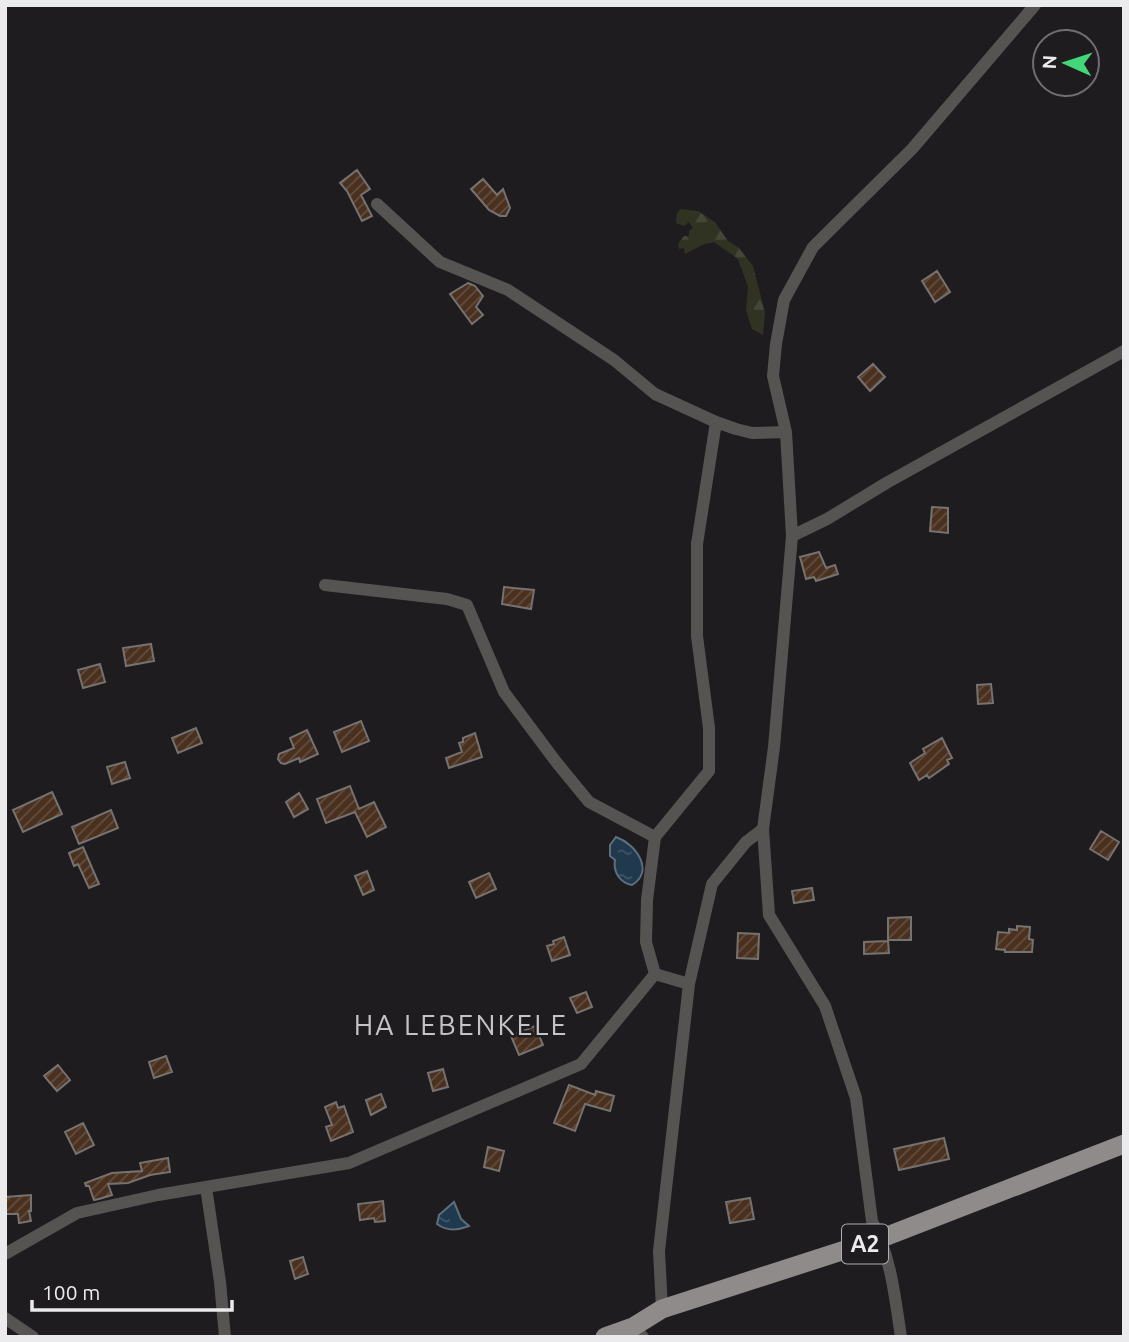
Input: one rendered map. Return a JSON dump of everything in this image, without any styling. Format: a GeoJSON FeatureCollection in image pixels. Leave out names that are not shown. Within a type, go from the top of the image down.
{"type":"FeatureCollection","features":[{"type":"Feature","properties":{"kind":"main road","name":"A2"},"geometry":{"type":"LineString","coordinates":[[605,1337],[638,1332],[662,1309],[881,1238],[1124,1144]]}},
{"type":"Feature","properties":{"kind":"street"},"geometry":{"type":"LineString","coordinates":[[901,1337],[895,1294],[881,1238],[872,1221],[856,1098],[825,1006],[769,915],[763,829],[774,747],[792,536],[786,432],[773,376],[776,344],[784,300],[813,247],[912,149],[1035,5]]}},
{"type":"Feature","properties":{"kind":"street"},"geometry":{"type":"LineString","coordinates":[[377,204],[440,262],[508,290],[614,360],[655,394],[716,422],[752,433],[786,432]]}},
{"type":"Feature","properties":{"kind":"street"},"geometry":{"type":"LineString","coordinates":[[792,536],[827,519],[888,482],[1124,351]]}},
{"type":"Feature","properties":{"kind":"street"},"geometry":{"type":"LineString","coordinates":[[655,974],[646,942],[646,900],[655,837],[709,771],[709,728],[697,636],[697,544],[716,422]]}},
{"type":"Feature","properties":{"kind":"street"},"geometry":{"type":"LineString","coordinates":[[325,585],[447,599],[467,605],[504,692],[557,763],[589,802],[655,837]]}},
{"type":"Feature","properties":{"kind":"street"},"geometry":{"type":"LineString","coordinates":[[662,1309],[659,1251],[689,984],[712,884],[746,842],[763,829]]}},
{"type":"Feature","properties":{"kind":"street"},"geometry":{"type":"LineString","coordinates":[[655,974],[689,984]]}},
{"type":"Feature","properties":{"kind":"street"},"geometry":{"type":"LineString","coordinates":[[5,1254],[78,1213],[158,1195],[349,1163],[581,1064],[655,974]]}},
{"type":"Feature","properties":{"kind":"street"},"geometry":{"type":"LineString","coordinates":[[206,1187],[225,1337]]}},
{"type":"Feature","properties":{"kind":"street"},"geometry":{"type":"LineString","coordinates":[[5,1318],[33,1337]]}},
{"type":"Feature","properties":{"kind":"green space"},"geometry":{"type":"Polygon","coordinates":[[[681,209],[698,211],[715,222],[728,241],[739,248],[753,266],[765,313],[763,335],[752,329],[746,311],[748,287],[738,259],[714,242],[685,254],[684,248],[679,249],[678,244],[684,236],[689,236],[689,231],[693,228],[689,222],[684,226],[676,223],[677,213],[681,209]]]}},
{"type":"Feature","properties":{"kind":"water"},"geometry":{"type":"Polygon","coordinates":[[[616,837],[630,845],[640,858],[642,873],[632,885],[618,876],[615,860],[610,856],[610,845],[616,837]]]}},
{"type":"Feature","properties":{"kind":"water"},"geometry":{"type":"Polygon","coordinates":[[[454,1202],[461,1219],[469,1226],[453,1230],[437,1224],[439,1215],[454,1202]]]}},
{"type":"Feature","properties":{"kind":"building"},"geometry":{"type":"Polygon","coordinates":[[[357,170],[370,189],[361,195],[372,216],[362,221],[340,183],[357,170]]]}},
{"type":"Feature","properties":{"kind":"building"},"geometry":{"type":"Polygon","coordinates":[[[483,179],[497,195],[503,189],[510,208],[506,216],[489,210],[471,189],[483,179]]]}},
{"type":"Feature","properties":{"kind":"building"},"geometry":{"type":"Polygon","coordinates":[[[937,271],[950,292],[935,302],[922,281],[937,271]]]}},
{"type":"Feature","properties":{"kind":"building"},"geometry":{"type":"Polygon","coordinates":[[[468,283],[475,286],[483,296],[476,307],[483,315],[472,324],[450,294],[468,283]]]}},
{"type":"Feature","properties":{"kind":"building"},"geometry":{"type":"Polygon","coordinates":[[[873,364],[885,377],[870,391],[858,377],[873,364]]]}},
{"type":"Feature","properties":{"kind":"building"},"geometry":{"type":"Polygon","coordinates":[[[932,507],[948,508],[948,533],[930,531],[932,507]]]}},
{"type":"Feature","properties":{"kind":"building"},"geometry":{"type":"Polygon","coordinates":[[[819,552],[826,568],[835,565],[838,574],[816,581],[814,577],[806,579],[800,557],[819,552]]]}},
{"type":"Feature","properties":{"kind":"building"},"geometry":{"type":"Polygon","coordinates":[[[504,587],[534,590],[531,609],[502,604],[504,587]]]}},
{"type":"Feature","properties":{"kind":"building"},"geometry":{"type":"Polygon","coordinates":[[[151,644],[154,661],[126,666],[123,648],[151,644]]]}},
{"type":"Feature","properties":{"kind":"building"},"geometry":{"type":"Polygon","coordinates":[[[100,664],[105,682],[83,688],[78,670],[100,664]]]}},
{"type":"Feature","properties":{"kind":"building"},"geometry":{"type":"Polygon","coordinates":[[[991,684],[993,703],[978,704],[977,685],[991,684]]]}},
{"type":"Feature","properties":{"kind":"building"},"geometry":{"type":"Polygon","coordinates":[[[361,721],[369,741],[342,752],[334,732],[361,721]]]}},
{"type":"Feature","properties":{"kind":"building"},"geometry":{"type":"Polygon","coordinates":[[[196,728],[202,743],[178,753],[172,738],[196,728]]]}},
{"type":"Feature","properties":{"kind":"building"},"geometry":{"type":"Polygon","coordinates":[[[307,730],[318,754],[300,762],[299,758],[281,763],[279,754],[294,748],[290,738],[307,730]]]}},
{"type":"Feature","properties":{"kind":"building"},"geometry":{"type":"Polygon","coordinates":[[[475,733],[482,757],[449,768],[446,758],[462,752],[459,743],[463,742],[463,738],[475,733]]]}},
{"type":"Feature","properties":{"kind":"building"},"geometry":{"type":"Polygon","coordinates":[[[942,738],[952,758],[947,760],[949,764],[929,778],[927,775],[919,780],[910,763],[925,753],[923,749],[942,738]]]}},
{"type":"Feature","properties":{"kind":"building"},"geometry":{"type":"Polygon","coordinates":[[[125,762],[130,778],[112,784],[107,767],[125,762]]]}},
{"type":"Feature","properties":{"kind":"building"},"geometry":{"type":"Polygon","coordinates":[[[350,786],[359,809],[374,802],[386,827],[367,837],[355,812],[326,823],[317,799],[350,786]]]}},
{"type":"Feature","properties":{"kind":"building"},"geometry":{"type":"Polygon","coordinates":[[[52,792],[62,814],[23,832],[13,810],[52,792]]]}},
{"type":"Feature","properties":{"kind":"building"},"geometry":{"type":"Polygon","coordinates":[[[299,793],[308,809],[294,817],[286,802],[299,793]]]}},
{"type":"Feature","properties":{"kind":"building"},"geometry":{"type":"Polygon","coordinates":[[[111,810],[118,828],[79,844],[72,827],[111,810]]]}},
{"type":"Feature","properties":{"kind":"building"},"geometry":{"type":"Polygon","coordinates":[[[1101,831],[1119,842],[1108,860],[1090,849],[1101,831]]]}},
{"type":"Feature","properties":{"kind":"building"},"geometry":{"type":"Polygon","coordinates":[[[83,847],[99,884],[89,888],[78,864],[74,866],[69,853],[83,847]]]}},
{"type":"Feature","properties":{"kind":"building"},"geometry":{"type":"Polygon","coordinates":[[[367,871],[374,890],[363,895],[355,876],[367,871]]]}},
{"type":"Feature","properties":{"kind":"building"},"geometry":{"type":"Polygon","coordinates":[[[489,873],[496,889],[476,898],[469,882],[489,873]]]}},
{"type":"Feature","properties":{"kind":"building"},"geometry":{"type":"Polygon","coordinates":[[[812,888],[814,900],[794,903],[792,891],[812,888]]]}},
{"type":"Feature","properties":{"kind":"building"},"geometry":{"type":"Polygon","coordinates":[[[911,917],[911,940],[888,940],[888,918],[911,917]]]}},
{"type":"Feature","properties":{"kind":"building"},"geometry":{"type":"Polygon","coordinates":[[[1017,926],[1030,927],[1032,952],[1005,952],[996,949],[998,932],[1009,933],[1009,929],[1017,930],[1017,926]]]}},
{"type":"Feature","properties":{"kind":"building"},"geometry":{"type":"Polygon","coordinates":[[[738,933],[759,934],[758,959],[737,958],[738,933]]]}},
{"type":"Feature","properties":{"kind":"building"},"geometry":{"type":"Polygon","coordinates":[[[564,937],[570,955],[552,961],[547,946],[564,937]]]}},
{"type":"Feature","properties":{"kind":"building"},"geometry":{"type":"Polygon","coordinates":[[[888,941],[889,953],[864,954],[864,942],[888,941]]]}},
{"type":"Feature","properties":{"kind":"building"},"geometry":{"type":"Polygon","coordinates":[[[586,992],[592,1007],[577,1013],[570,998],[586,992]]]}},
{"type":"Feature","properties":{"kind":"building"},"geometry":{"type":"Polygon","coordinates":[[[535,1026],[543,1045],[519,1055],[511,1036],[535,1026]]]}},
{"type":"Feature","properties":{"kind":"building"},"geometry":{"type":"Polygon","coordinates":[[[166,1056],[172,1072],[154,1078],[149,1062],[166,1056]]]}},
{"type":"Feature","properties":{"kind":"building"},"geometry":{"type":"Polygon","coordinates":[[[58,1065],[70,1080],[57,1091],[44,1076],[58,1065]]]}},
{"type":"Feature","properties":{"kind":"building"},"geometry":{"type":"Polygon","coordinates":[[[443,1069],[448,1087],[433,1091],[428,1073],[443,1069]]]}},
{"type":"Feature","properties":{"kind":"building"},"geometry":{"type":"Polygon","coordinates":[[[569,1085],[595,1095],[596,1091],[614,1096],[610,1111],[585,1104],[575,1131],[554,1123],[569,1085]]]}},
{"type":"Feature","properties":{"kind":"building"},"geometry":{"type":"Polygon","coordinates":[[[381,1094],[386,1107],[371,1115],[366,1100],[381,1094]]]}},
{"type":"Feature","properties":{"kind":"building"},"geometry":{"type":"Polygon","coordinates":[[[336,1102],[338,1108],[344,1106],[353,1132],[331,1141],[326,1127],[332,1125],[325,1107],[336,1102]]]}},
{"type":"Feature","properties":{"kind":"building"},"geometry":{"type":"Polygon","coordinates":[[[83,1123],[94,1145],[76,1154],[65,1132],[83,1123]]]}},
{"type":"Feature","properties":{"kind":"building"},"geometry":{"type":"Polygon","coordinates":[[[944,1138],[949,1159],[899,1170],[894,1149],[944,1138]]]}},
{"type":"Feature","properties":{"kind":"building"},"geometry":{"type":"Polygon","coordinates":[[[488,1147],[504,1151],[499,1171],[484,1167],[488,1147]]]}},
{"type":"Feature","properties":{"kind":"building"},"geometry":{"type":"Polygon","coordinates":[[[168,1158],[170,1172],[150,1175],[128,1183],[108,1184],[112,1195],[99,1199],[94,1200],[89,1186],[85,1183],[112,1173],[142,1171],[140,1163],[168,1158]]]}},
{"type":"Feature","properties":{"kind":"building"},"geometry":{"type":"Polygon","coordinates":[[[31,1195],[31,1221],[19,1223],[18,1214],[5,1214],[5,1197],[31,1195]]]}},
{"type":"Feature","properties":{"kind":"building"},"geometry":{"type":"Polygon","coordinates":[[[750,1198],[754,1219],[730,1223],[726,1202],[750,1198]]]}},
{"type":"Feature","properties":{"kind":"building"},"geometry":{"type":"Polygon","coordinates":[[[383,1201],[385,1221],[375,1222],[374,1218],[360,1220],[358,1204],[383,1201]]]}},
{"type":"Feature","properties":{"kind":"building"},"geometry":{"type":"Polygon","coordinates":[[[303,1257],[308,1274],[295,1279],[290,1261],[303,1257]]]}},
{"type":"Feature","properties":{"kind":"district","name":"HA LEBENKELE"},"geometry":{"type":"Point","coordinates":[461,1025]}}]}
